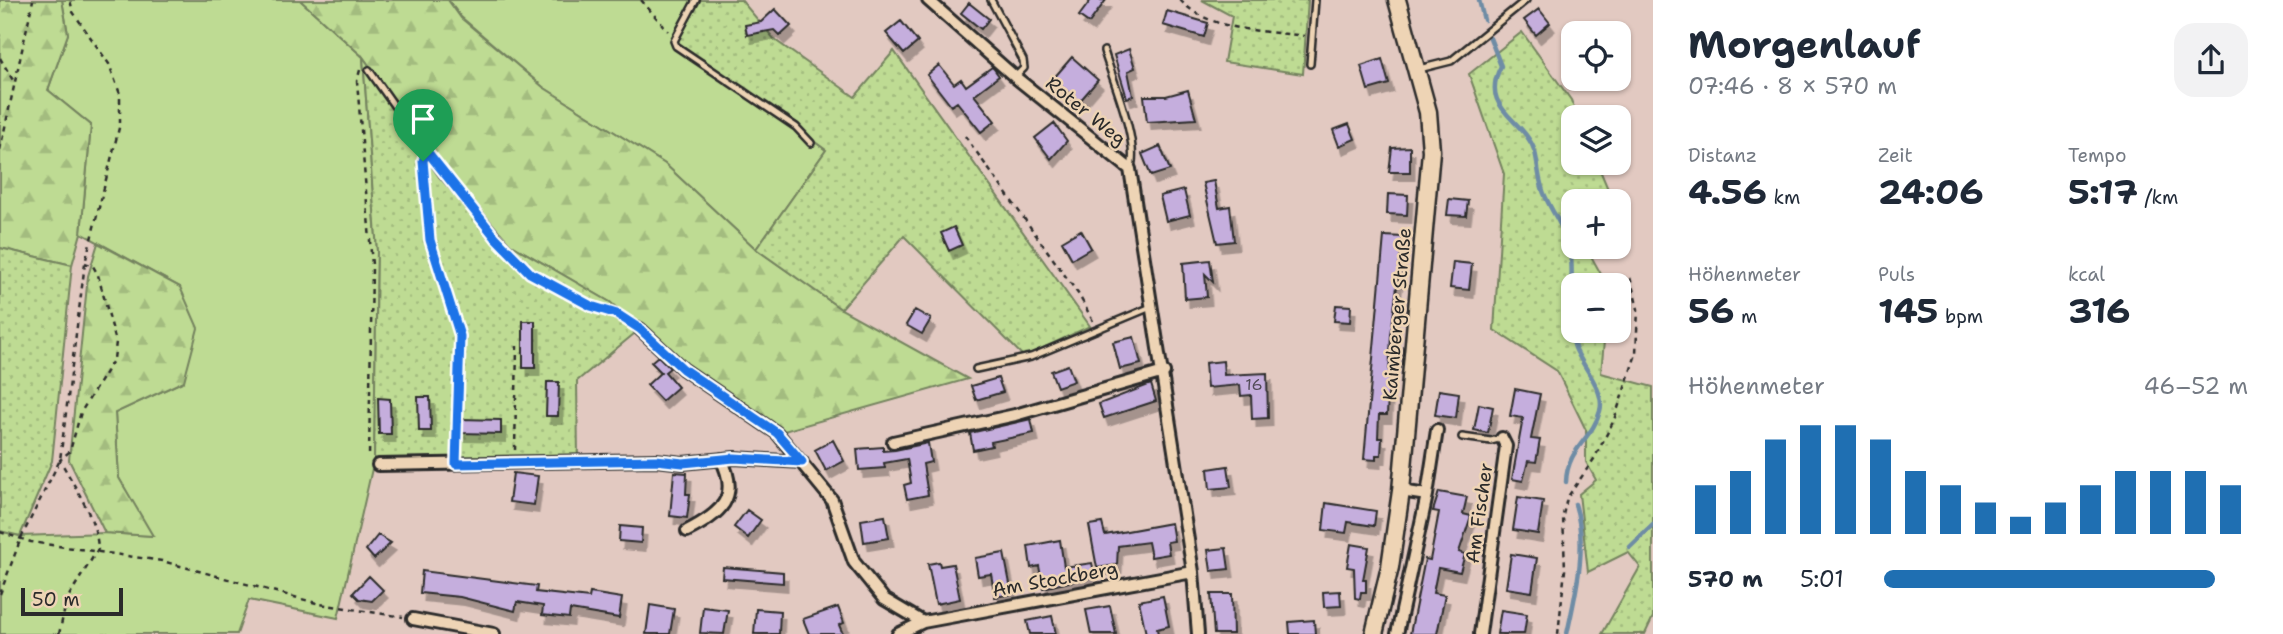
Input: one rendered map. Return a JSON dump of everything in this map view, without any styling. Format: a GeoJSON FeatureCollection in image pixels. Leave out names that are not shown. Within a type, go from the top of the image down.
{"type":"FeatureCollection","features":[{"type":"Feature","properties":{"kind":"main road","name":"Kaimberger Straße"},"geometry":{"type":"LineString","coordinates":[[1374,634],[1390,567],[1401,491],[1431,151],[1428,112],[1397,0]]}},
{"type":"Feature","properties":{"kind":"street","name":"Roter Weg"},"geometry":{"type":"LineString","coordinates":[[928,0],[1016,77],[1130,169],[1164,372],[1193,572],[1198,634]]}},
{"type":"Feature","properties":{"kind":"street"},"geometry":{"type":"LineString","coordinates":[[640,329],[683,369],[777,433],[832,500],[854,562],[884,599],[923,622]]}},
{"type":"Feature","properties":{"kind":"street"},"geometry":{"type":"LineString","coordinates":[[893,442],[1015,415],[1164,372]]}},
{"type":"Feature","properties":{"kind":"street"},"geometry":{"type":"LineString","coordinates":[[1398,634],[1427,495],[1437,430]]}},
{"type":"Feature","properties":{"kind":"street","name":"Am Fischer"},"geometry":{"type":"LineString","coordinates":[[1480,634],[1506,446],[1502,438]]}},
{"type":"Feature","properties":{"kind":"street"},"geometry":{"type":"LineString","coordinates":[[378,465],[656,460],[683,463],[721,459],[802,462]]}},
{"type":"Feature","properties":{"kind":"street"},"geometry":{"type":"LineString","coordinates":[[687,531],[721,510],[728,500],[729,484],[721,459]]}},
{"type":"Feature","properties":{"kind":"street"},"geometry":{"type":"LineString","coordinates":[[1401,491],[1427,495]]}},
{"type":"Feature","properties":{"kind":"street","name":"Am Stockberg"},"geometry":{"type":"LineString","coordinates":[[898,634],[923,622],[1193,572]]}},
{"type":"Feature","properties":{"kind":"street"},"geometry":{"type":"LineString","coordinates":[[413,619],[494,634]]}},
{"type":"Feature","properties":{"kind":"lane"},"geometry":{"type":"LineString","coordinates":[[696,0],[675,38],[676,46],[796,127],[811,143]]}},
{"type":"Feature","properties":{"kind":"lane"},"geometry":{"type":"LineString","coordinates":[[991,0],[1023,60],[1024,68],[1016,77]]}},
{"type":"Feature","properties":{"kind":"lane"},"geometry":{"type":"LineString","coordinates":[[1310,64],[1315,0]]}},
{"type":"Feature","properties":{"kind":"lane"},"geometry":{"type":"LineString","coordinates":[[1417,70],[1451,61],[1526,0]]}},
{"type":"Feature","properties":{"kind":"lane"},"geometry":{"type":"LineString","coordinates":[[1104,51],[1131,144],[1134,160],[1130,169]]}},
{"type":"Feature","properties":{"kind":"lane"},"geometry":{"type":"LineString","coordinates":[[369,70],[426,150],[496,238],[530,273],[591,306],[617,314],[640,329]]}},
{"type":"Feature","properties":{"kind":"lane"},"geometry":{"type":"LineString","coordinates":[[976,369],[1031,357],[1153,306]]}},
{"type":"Feature","properties":{"kind":"lane","name":"Am Fischer"},"geometry":{"type":"LineString","coordinates":[[1462,436],[1491,441],[1502,438]]}},
{"type":"Feature","properties":{"kind":"path"},"geometry":{"type":"LineString","coordinates":[[0,150],[33,0]]}},
{"type":"Feature","properties":{"kind":"path"},"geometry":{"type":"LineString","coordinates":[[0,594],[21,538],[60,460],[86,263],[120,124],[120,94],[109,64],[74,12],[69,0]]}},
{"type":"Feature","properties":{"kind":"path"},"geometry":{"type":"LineString","coordinates":[[640,0],[675,38]]}},
{"type":"Feature","properties":{"kind":"path"},"geometry":{"type":"LineString","coordinates":[[1180,0],[1190,12],[1221,24],[1312,37]]}},
{"type":"Feature","properties":{"kind":"path"},"geometry":{"type":"LineString","coordinates":[[0,58],[15,82]]}},
{"type":"Feature","properties":{"kind":"path"},"geometry":{"type":"LineString","coordinates":[[369,70],[364,68],[357,72],[372,265],[369,456],[371,463],[378,465]]}},
{"type":"Feature","properties":{"kind":"path"},"geometry":{"type":"LineString","coordinates":[[965,136],[1079,295],[1097,328]]}},
{"type":"Feature","properties":{"kind":"path"},"geometry":{"type":"LineString","coordinates":[[426,150],[423,161],[430,240],[460,336],[456,464]]}},
{"type":"Feature","properties":{"kind":"path"},"geometry":{"type":"LineString","coordinates":[[60,460],[71,451],[81,412],[114,359],[116,342],[108,303],[99,275],[93,266],[86,263]]}},
{"type":"Feature","properties":{"kind":"path"},"geometry":{"type":"LineString","coordinates":[[1558,634],[1565,570],[1563,515],[1567,498],[1594,459],[1614,420],[1636,354],[1638,309],[1631,281]]}},
{"type":"Feature","properties":{"kind":"path"},"geometry":{"type":"LineString","coordinates":[[514,464],[517,346]]}},
{"type":"Feature","properties":{"kind":"path"},"geometry":{"type":"LineString","coordinates":[[59,634],[67,599],[97,549],[97,540],[84,506],[60,460]]}},
{"type":"Feature","properties":{"kind":"path"},"geometry":{"type":"LineString","coordinates":[[0,533],[162,561],[320,604],[413,619]]}},
{"type":"Feature","properties":{"kind":"green space"},"geometry":{"type":"Polygon","coordinates":[[[0,0],[62,0],[68,34],[48,90],[91,125],[81,233],[72,265],[0,248],[0,0]]]}},
{"type":"Feature","properties":{"kind":"green space"},"geometry":{"type":"Polygon","coordinates":[[[62,0],[300,0],[363,57],[377,251],[374,460],[338,618],[249,600],[237,634],[0,634],[0,531],[20,536],[105,533],[152,536],[119,478],[115,413],[184,381],[180,287],[81,233],[91,125],[48,90],[68,34],[62,0]]]}},
{"type":"Feature","properties":{"kind":"green space"},"geometry":{"type":"Polygon","coordinates":[[[300,0],[448,0],[461,18],[543,87],[665,164],[756,249],[841,309],[968,379],[777,433],[683,369],[610,302],[510,244],[436,160],[363,57],[300,0]]]}},
{"type":"Feature","properties":{"kind":"green space"},"geometry":{"type":"Polygon","coordinates":[[[448,0],[698,0],[678,42],[826,150],[756,249],[665,164],[543,87],[461,17],[448,0]]]}},
{"type":"Feature","properties":{"kind":"green space"},"geometry":{"type":"Polygon","coordinates":[[[698,0],[741,0],[775,40],[855,97],[894,51],[1090,326],[1024,357],[904,236],[841,309],[756,249],[826,150],[677,42],[698,0]]]}},
{"type":"Feature","properties":{"kind":"green space"},"geometry":{"type":"Polygon","coordinates":[[[1202,0],[1308,0],[1303,74],[1224,62],[1232,16],[1202,0]]]}},
{"type":"Feature","properties":{"kind":"green space"},"geometry":{"type":"Polygon","coordinates":[[[1522,32],[1573,105],[1561,105],[1561,175],[1602,175],[1608,189],[1561,189],[1561,259],[1593,259],[1600,273],[1561,273],[1561,343],[1604,343],[1601,373],[1653,387],[1653,617],[1645,634],[1602,634],[1640,567],[1628,552],[1588,572],[1579,494],[1596,480],[1586,462],[1586,430],[1557,371],[1494,330],[1504,174],[1469,74],[1522,32]]]}},
{"type":"Feature","properties":{"kind":"green space"},"geometry":{"type":"Polygon","coordinates":[[[363,57],[436,160],[510,244],[610,302],[640,329],[577,381],[578,458],[374,460],[377,251],[363,57]]]}},
{"type":"Feature","properties":{"kind":"green space"},"geometry":{"type":"Polygon","coordinates":[[[98,243],[180,287],[198,328],[184,381],[115,413],[119,478],[153,536],[105,533],[69,460],[88,276],[98,243]]]}},
{"type":"Feature","properties":{"kind":"green space"},"geometry":{"type":"Polygon","coordinates":[[[0,248],[72,265],[52,461],[20,536],[0,531],[0,248]]]}},
{"type":"Feature","properties":{"kind":"building"},"geometry":{"type":"Polygon","coordinates":[[[1091,0],[1106,0],[1089,23],[1079,16],[1091,0]]]}},
{"type":"Feature","properties":{"kind":"building"},"geometry":{"type":"Polygon","coordinates":[[[969,3],[989,19],[981,29],[961,13],[969,3]]]}},
{"type":"Feature","properties":{"kind":"building"},"geometry":{"type":"Polygon","coordinates":[[[775,9],[791,26],[780,36],[774,30],[747,35],[745,25],[761,22],[775,9]]]}},
{"type":"Feature","properties":{"kind":"building"},"geometry":{"type":"Polygon","coordinates":[[[1539,9],[1550,23],[1536,35],[1524,20],[1539,9]]]}},
{"type":"Feature","properties":{"kind":"building"},"geometry":{"type":"Polygon","coordinates":[[[1167,11],[1208,23],[1204,37],[1163,25],[1167,11]]]}},
{"type":"Feature","properties":{"kind":"building"},"geometry":{"type":"Polygon","coordinates":[[[901,21],[918,42],[904,54],[886,33],[901,21]]]}},
{"type":"Feature","properties":{"kind":"building"},"geometry":{"type":"Polygon","coordinates":[[[1129,49],[1135,68],[1128,71],[1133,96],[1127,98],[1114,55],[1129,49]]]}},
{"type":"Feature","properties":{"kind":"building"},"geometry":{"type":"Polygon","coordinates":[[[1072,57],[1098,80],[1079,102],[1053,79],[1072,57]]]}},
{"type":"Feature","properties":{"kind":"building"},"geometry":{"type":"Polygon","coordinates":[[[1382,59],[1389,84],[1368,90],[1361,66],[1382,59]]]}},
{"type":"Feature","properties":{"kind":"building"},"geometry":{"type":"Polygon","coordinates":[[[939,65],[954,84],[961,79],[966,86],[992,67],[999,76],[974,95],[995,121],[981,132],[957,102],[951,106],[927,75],[939,65]]]}},
{"type":"Feature","properties":{"kind":"building"},"geometry":{"type":"Polygon","coordinates":[[[1188,90],[1196,119],[1147,122],[1144,96],[1166,96],[1188,90]]]}},
{"type":"Feature","properties":{"kind":"building"},"geometry":{"type":"Polygon","coordinates":[[[1054,123],[1067,141],[1051,159],[1035,138],[1054,123]]]}},
{"type":"Feature","properties":{"kind":"building"},"geometry":{"type":"Polygon","coordinates":[[[1349,124],[1355,139],[1339,146],[1333,130],[1349,124]]]}},
{"type":"Feature","properties":{"kind":"building"},"geometry":{"type":"Polygon","coordinates":[[[1160,146],[1170,170],[1151,176],[1142,154],[1160,146]]]}},
{"type":"Feature","properties":{"kind":"building"},"geometry":{"type":"Polygon","coordinates":[[[1410,147],[1410,172],[1389,172],[1392,148],[1410,147]]]}},
{"type":"Feature","properties":{"kind":"building"},"geometry":{"type":"Polygon","coordinates":[[[1214,181],[1219,208],[1230,206],[1234,241],[1217,243],[1203,183],[1214,181]]]}},
{"type":"Feature","properties":{"kind":"building"},"geometry":{"type":"Polygon","coordinates":[[[1184,190],[1190,215],[1166,221],[1160,196],[1184,190]]]}},
{"type":"Feature","properties":{"kind":"building"},"geometry":{"type":"Polygon","coordinates":[[[1388,194],[1408,195],[1407,215],[1387,214],[1388,194]]]}},
{"type":"Feature","properties":{"kind":"building"},"geometry":{"type":"Polygon","coordinates":[[[1449,199],[1468,201],[1466,216],[1447,215],[1449,199]]]}},
{"type":"Feature","properties":{"kind":"building"},"geometry":{"type":"Polygon","coordinates":[[[954,227],[962,245],[949,251],[941,233],[954,227]]]}},
{"type":"Feature","properties":{"kind":"building"},"geometry":{"type":"Polygon","coordinates":[[[1081,230],[1091,248],[1072,259],[1062,241],[1081,230]]]}},
{"type":"Feature","properties":{"kind":"building"},"geometry":{"type":"Polygon","coordinates":[[[1384,236],[1403,237],[1391,335],[1387,415],[1379,415],[1378,438],[1382,438],[1381,455],[1376,455],[1376,460],[1364,459],[1384,236]]]}},
{"type":"Feature","properties":{"kind":"building"},"geometry":{"type":"Polygon","coordinates":[[[1210,260],[1213,282],[1205,274],[1207,297],[1185,299],[1183,263],[1210,260]]]}},
{"type":"Feature","properties":{"kind":"building"},"geometry":{"type":"Polygon","coordinates":[[[1453,262],[1472,264],[1469,290],[1450,288],[1453,262]]]}},
{"type":"Feature","properties":{"kind":"building"},"geometry":{"type":"Polygon","coordinates":[[[1336,305],[1351,306],[1350,322],[1334,321],[1336,305]]]}},
{"type":"Feature","properties":{"kind":"building"},"geometry":{"type":"Polygon","coordinates":[[[915,310],[931,319],[922,334],[906,325],[915,310]]]}},
{"type":"Feature","properties":{"kind":"building"},"geometry":{"type":"Polygon","coordinates":[[[523,321],[535,321],[535,368],[523,368],[523,321]]]}},
{"type":"Feature","properties":{"kind":"building"},"geometry":{"type":"Polygon","coordinates":[[[1134,337],[1141,364],[1120,369],[1113,342],[1134,337]]]}},
{"type":"Feature","properties":{"kind":"building"},"geometry":{"type":"Polygon","coordinates":[[[658,356],[670,368],[665,372],[678,387],[662,401],[647,385],[661,372],[651,362],[658,356]]]}},
{"type":"Feature","properties":{"kind":"building"},"geometry":{"type":"Polygon","coordinates":[[[1223,361],[1224,375],[1267,373],[1268,418],[1252,419],[1251,395],[1241,396],[1240,385],[1207,388],[1205,363],[1223,361]]]}},
{"type":"Feature","properties":{"kind":"building"},"geometry":{"type":"Polygon","coordinates":[[[1068,365],[1074,381],[1057,387],[1051,371],[1068,365]]]}},
{"type":"Feature","properties":{"kind":"building"},"geometry":{"type":"Polygon","coordinates":[[[998,378],[1003,392],[976,400],[971,386],[998,378]]]}},
{"type":"Feature","properties":{"kind":"building"},"geometry":{"type":"Polygon","coordinates":[[[547,382],[559,382],[558,416],[546,416],[547,382]]]}},
{"type":"Feature","properties":{"kind":"building"},"geometry":{"type":"Polygon","coordinates":[[[1151,384],[1156,401],[1104,418],[1099,404],[1151,384]]]}},
{"type":"Feature","properties":{"kind":"building"},"geometry":{"type":"Polygon","coordinates":[[[1515,389],[1540,394],[1531,439],[1540,440],[1536,462],[1528,461],[1523,481],[1512,479],[1523,418],[1510,416],[1515,389]]]}},
{"type":"Feature","properties":{"kind":"building"},"geometry":{"type":"Polygon","coordinates":[[[1439,390],[1459,393],[1456,418],[1435,415],[1439,390]]]}},
{"type":"Feature","properties":{"kind":"building"},"geometry":{"type":"Polygon","coordinates":[[[418,397],[430,397],[431,431],[419,431],[418,397]]]}},
{"type":"Feature","properties":{"kind":"building"},"geometry":{"type":"Polygon","coordinates":[[[378,398],[390,399],[391,434],[379,434],[378,398]]]}},
{"type":"Feature","properties":{"kind":"building"},"geometry":{"type":"Polygon","coordinates":[[[1479,404],[1493,407],[1488,433],[1474,430],[1479,404]]]}},
{"type":"Feature","properties":{"kind":"building"},"geometry":{"type":"Polygon","coordinates":[[[460,419],[501,420],[501,434],[460,433],[460,419]]]}},
{"type":"Feature","properties":{"kind":"building"},"geometry":{"type":"Polygon","coordinates":[[[1031,419],[1034,433],[991,442],[992,446],[973,450],[970,433],[1031,419]]]}},
{"type":"Feature","properties":{"kind":"building"},"geometry":{"type":"Polygon","coordinates":[[[833,440],[844,461],[826,471],[815,450],[833,440]]]}},
{"type":"Feature","properties":{"kind":"building"},"geometry":{"type":"Polygon","coordinates":[[[928,443],[931,462],[923,464],[928,495],[907,499],[904,485],[911,483],[907,459],[884,463],[885,468],[859,470],[857,449],[883,447],[883,451],[895,450],[928,443]]]}},
{"type":"Feature","properties":{"kind":"building"},"geometry":{"type":"Polygon","coordinates":[[[1228,466],[1231,487],[1210,489],[1208,469],[1228,466]]]}},
{"type":"Feature","properties":{"kind":"building"},"geometry":{"type":"Polygon","coordinates":[[[674,472],[687,473],[686,494],[690,494],[687,518],[670,516],[674,472]]]}},
{"type":"Feature","properties":{"kind":"building"},"geometry":{"type":"Polygon","coordinates":[[[513,473],[538,476],[534,505],[509,502],[513,473]]]}},
{"type":"Feature","properties":{"kind":"building"},"geometry":{"type":"Polygon","coordinates":[[[1439,492],[1467,497],[1463,514],[1471,516],[1459,552],[1465,554],[1460,572],[1438,568],[1433,593],[1445,595],[1437,634],[1410,634],[1425,559],[1430,560],[1439,512],[1433,511],[1439,492]]]}},
{"type":"Feature","properties":{"kind":"building"},"geometry":{"type":"Polygon","coordinates":[[[1518,497],[1543,501],[1538,534],[1513,530],[1518,497]]]}},
{"type":"Feature","properties":{"kind":"building"},"geometry":{"type":"Polygon","coordinates":[[[1326,503],[1376,511],[1374,526],[1348,522],[1346,533],[1323,530],[1326,503]]]}},
{"type":"Feature","properties":{"kind":"building"},"geometry":{"type":"Polygon","coordinates":[[[747,510],[761,520],[748,538],[734,527],[747,510]]]}},
{"type":"Feature","properties":{"kind":"building"},"geometry":{"type":"Polygon","coordinates":[[[885,516],[889,538],[864,542],[861,520],[885,516]]]}},
{"type":"Feature","properties":{"kind":"building"},"geometry":{"type":"Polygon","coordinates":[[[1102,523],[1105,535],[1171,523],[1174,541],[1167,542],[1169,554],[1151,557],[1148,542],[1118,546],[1117,565],[1097,568],[1089,525],[1102,523]]]}},
{"type":"Feature","properties":{"kind":"building"},"geometry":{"type":"Polygon","coordinates":[[[620,526],[642,528],[641,543],[619,541],[620,526]]]}},
{"type":"Feature","properties":{"kind":"building"},"geometry":{"type":"Polygon","coordinates":[[[378,535],[391,543],[374,559],[366,550],[378,535]]]}},
{"type":"Feature","properties":{"kind":"building"},"geometry":{"type":"Polygon","coordinates":[[[1060,540],[1064,567],[1092,563],[1095,576],[1043,588],[1039,566],[1031,568],[1028,546],[1060,540]]]}},
{"type":"Feature","properties":{"kind":"building"},"geometry":{"type":"Polygon","coordinates":[[[1351,544],[1369,547],[1363,580],[1366,580],[1366,592],[1361,592],[1360,599],[1355,598],[1354,568],[1347,567],[1351,544]]]}},
{"type":"Feature","properties":{"kind":"building"},"geometry":{"type":"Polygon","coordinates":[[[1226,548],[1229,569],[1211,571],[1208,550],[1226,548]]]}},
{"type":"Feature","properties":{"kind":"building"},"geometry":{"type":"Polygon","coordinates":[[[1004,553],[1012,594],[995,597],[991,574],[978,576],[975,558],[1004,553]]]}},
{"type":"Feature","properties":{"kind":"building"},"geometry":{"type":"Polygon","coordinates":[[[1511,554],[1537,558],[1532,592],[1506,588],[1511,554]]]}},
{"type":"Feature","properties":{"kind":"building"},"geometry":{"type":"Polygon","coordinates":[[[939,562],[940,566],[953,564],[960,599],[936,604],[928,564],[939,562]]]}},
{"type":"Feature","properties":{"kind":"building"},"geometry":{"type":"Polygon","coordinates":[[[723,567],[783,572],[783,583],[722,578],[723,567]]]}},
{"type":"Feature","properties":{"kind":"building"},"geometry":{"type":"Polygon","coordinates":[[[422,571],[537,586],[536,592],[589,598],[590,593],[622,598],[619,618],[570,610],[569,618],[542,615],[543,606],[517,602],[515,611],[460,597],[420,593],[422,571]]]}},
{"type":"Feature","properties":{"kind":"building"},"geometry":{"type":"Polygon","coordinates":[[[369,576],[383,590],[372,601],[359,599],[353,593],[369,576]]]}},
{"type":"Feature","properties":{"kind":"building"},"geometry":{"type":"Polygon","coordinates":[[[1340,591],[1341,606],[1324,607],[1323,592],[1340,591]]]}},
{"type":"Feature","properties":{"kind":"building"},"geometry":{"type":"Polygon","coordinates":[[[1211,594],[1232,594],[1233,634],[1214,634],[1211,594]]]}},
{"type":"Feature","properties":{"kind":"building"},"geometry":{"type":"Polygon","coordinates":[[[1163,596],[1169,626],[1157,629],[1158,634],[1146,634],[1139,601],[1163,596]]]}},
{"type":"Feature","properties":{"kind":"building"},"geometry":{"type":"Polygon","coordinates":[[[650,605],[674,609],[670,634],[646,634],[650,605]]]}},
{"type":"Feature","properties":{"kind":"building"},"geometry":{"type":"Polygon","coordinates":[[[1110,606],[1116,634],[1091,634],[1086,610],[1110,606]]]}},
{"type":"Feature","properties":{"kind":"building"},"geometry":{"type":"Polygon","coordinates":[[[703,607],[728,610],[724,634],[700,633],[703,607]]]}},
{"type":"Feature","properties":{"kind":"building"},"geometry":{"type":"Polygon","coordinates":[[[838,607],[844,623],[839,625],[843,634],[809,634],[803,619],[838,607]]]}},
{"type":"Feature","properties":{"kind":"building"},"geometry":{"type":"Polygon","coordinates":[[[756,609],[780,611],[779,634],[754,634],[756,609]]]}},
{"type":"Feature","properties":{"kind":"building"},"geometry":{"type":"Polygon","coordinates":[[[1501,610],[1527,614],[1524,634],[1497,634],[1501,610]]]}},
{"type":"Feature","properties":{"kind":"building"},"geometry":{"type":"Polygon","coordinates":[[[1052,616],[1056,634],[1030,634],[1027,621],[1052,616]]]}},
{"type":"Feature","properties":{"kind":"building"},"geometry":{"type":"Polygon","coordinates":[[[1314,620],[1315,634],[1290,634],[1289,622],[1314,620]]]}},
{"type":"Feature","properties":{"kind":"waterway"},"geometry":{"type":"LineString","coordinates":[[1479,0],[1484,20]]}},
{"type":"Feature","properties":{"kind":"waterway"},"geometry":{"type":"LineString","coordinates":[[1490,38],[1501,66],[1495,81],[1499,104],[1530,140],[1543,192],[1568,241],[1572,268],[1572,337],[1578,355],[1600,395],[1597,421],[1575,452],[1567,470],[1566,482]]}},
{"type":"Feature","properties":{"kind":"waterway"},"geometry":{"type":"LineString","coordinates":[[1567,634],[1581,552],[1575,504]]}},
{"type":"Feature","properties":{"kind":"waterway"},"geometry":{"type":"LineString","coordinates":[[1630,547],[1653,525]]}},
{"type":"Feature","properties":{"kind":"route"},"geometry":{"type":"LineString","coordinates":[[426,150],[443,175],[496,238],[530,273],[591,306],[617,314],[640,329],[683,369],[759,418],[777,433],[802,462],[734,458],[683,463],[656,460],[591,464],[456,464],[460,336],[430,240],[423,161],[426,150]]}}]}
